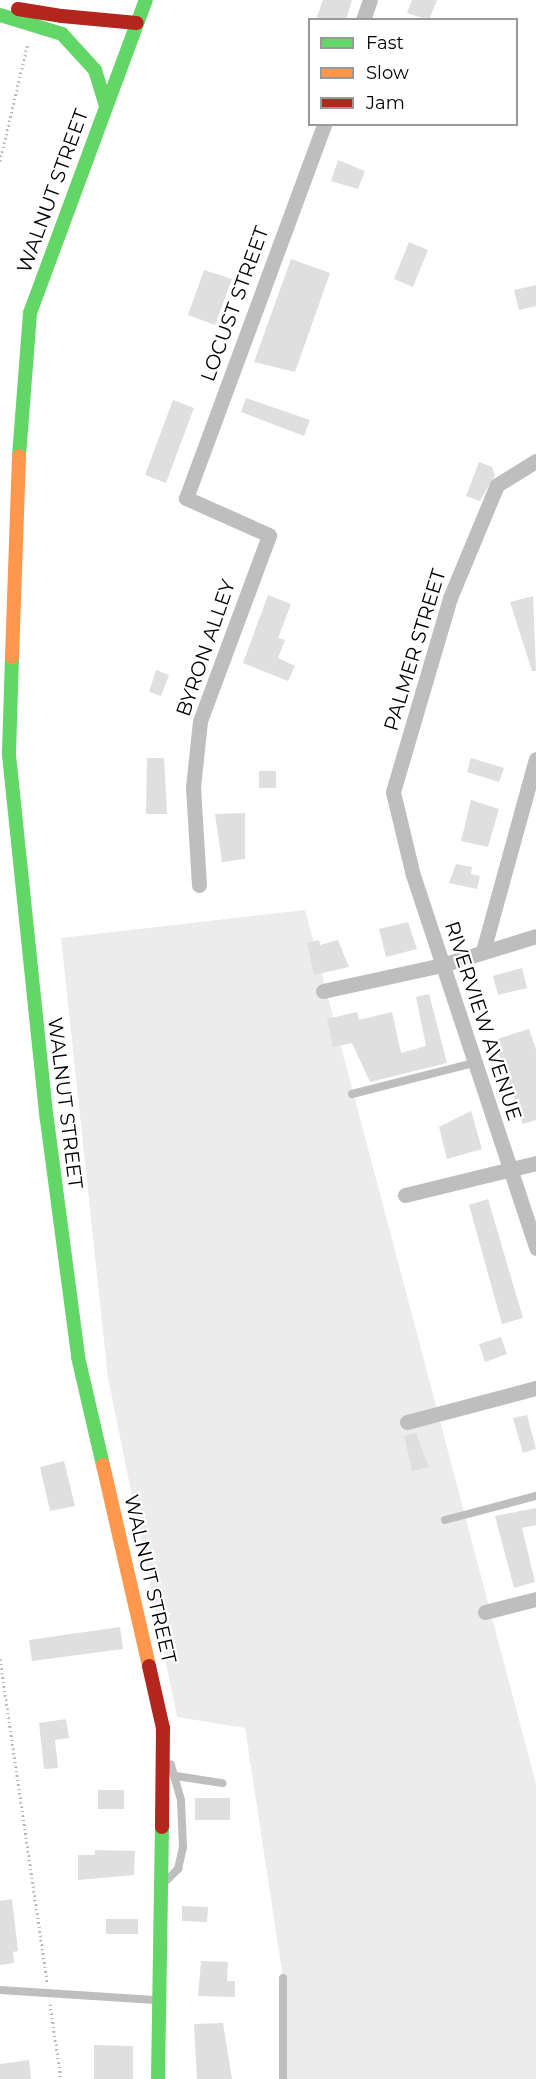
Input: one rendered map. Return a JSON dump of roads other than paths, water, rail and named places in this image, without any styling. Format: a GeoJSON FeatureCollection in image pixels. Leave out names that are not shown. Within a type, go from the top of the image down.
{"type":"FeatureCollection","features":[{"type":"Feature","properties":{"kind":"main road","name":"WALNUT STREET"},"geometry":{"type":"LineString","coordinates":[[146,0],[44,268],[22,363],[9,755],[46,1120],[78,1357],[150,1664],[162,1754],[158,2079]]}},
{"type":"Feature","properties":{"kind":"main road"},"geometry":{"type":"LineString","coordinates":[[0,6],[62,16],[137,23]]}},
{"type":"Feature","properties":{"kind":"main road"},"geometry":{"type":"LineString","coordinates":[[0,15],[62,34],[95,70],[106,106]]}},
{"type":"Feature","properties":{"kind":"street"},"geometry":{"type":"LineString","coordinates":[[364,18],[370,0]]}},
{"type":"Feature","properties":{"kind":"street","name":"LOCUST STREET"},"geometry":{"type":"LineString","coordinates":[[269,535],[186,498],[323,126]]}},
{"type":"Feature","properties":{"kind":"street","name":"PALMER STREET"},"geometry":{"type":"LineString","coordinates":[[413,875],[393,792],[450,598],[497,485],[536,461]]}},
{"type":"Feature","properties":{"kind":"street","name":"BYRON ALLEY"},"geometry":{"type":"LineString","coordinates":[[199,885],[193,788],[200,721],[269,535]]}},
{"type":"Feature","properties":{"kind":"street"},"geometry":{"type":"LineString","coordinates":[[483,951],[530,801],[536,759]]}},
{"type":"Feature","properties":{"kind":"street","name":"RIVERVIEW AVENUE"},"geometry":{"type":"LineString","coordinates":[[413,875],[536,1248]]}},
{"type":"Feature","properties":{"kind":"street"},"geometry":{"type":"LineString","coordinates":[[323,991],[442,965],[536,936]]}},
{"type":"Feature","properties":{"kind":"street"},"geometry":{"type":"LineString","coordinates":[[405,1195],[536,1163]]}},
{"type":"Feature","properties":{"kind":"street"},"geometry":{"type":"LineString","coordinates":[[406,1422],[536,1388]]}},
{"type":"Feature","properties":{"kind":"street"},"geometry":{"type":"LineString","coordinates":[[485,1612],[536,1599]]}},
{"type":"Feature","properties":{"kind":"lane"},"geometry":{"type":"LineString","coordinates":[[352,1094],[474,1063]]}},
{"type":"Feature","properties":{"kind":"lane"},"geometry":{"type":"LineString","coordinates":[[445,1520],[536,1496]]}},
{"type":"Feature","properties":{"kind":"lane"},"geometry":{"type":"LineString","coordinates":[[160,1884],[178,1869],[183,1848],[176,1776],[162,1754]]}},
{"type":"Feature","properties":{"kind":"lane"},"geometry":{"type":"LineString","coordinates":[[176,1776],[222,1784]]}},
{"type":"Feature","properties":{"kind":"lane"},"geometry":{"type":"LineString","coordinates":[[283,1978],[283,2079]]}},
{"type":"Feature","properties":{"kind":"lane"},"geometry":{"type":"LineString","coordinates":[[0,1990],[159,2000]]}}]}
